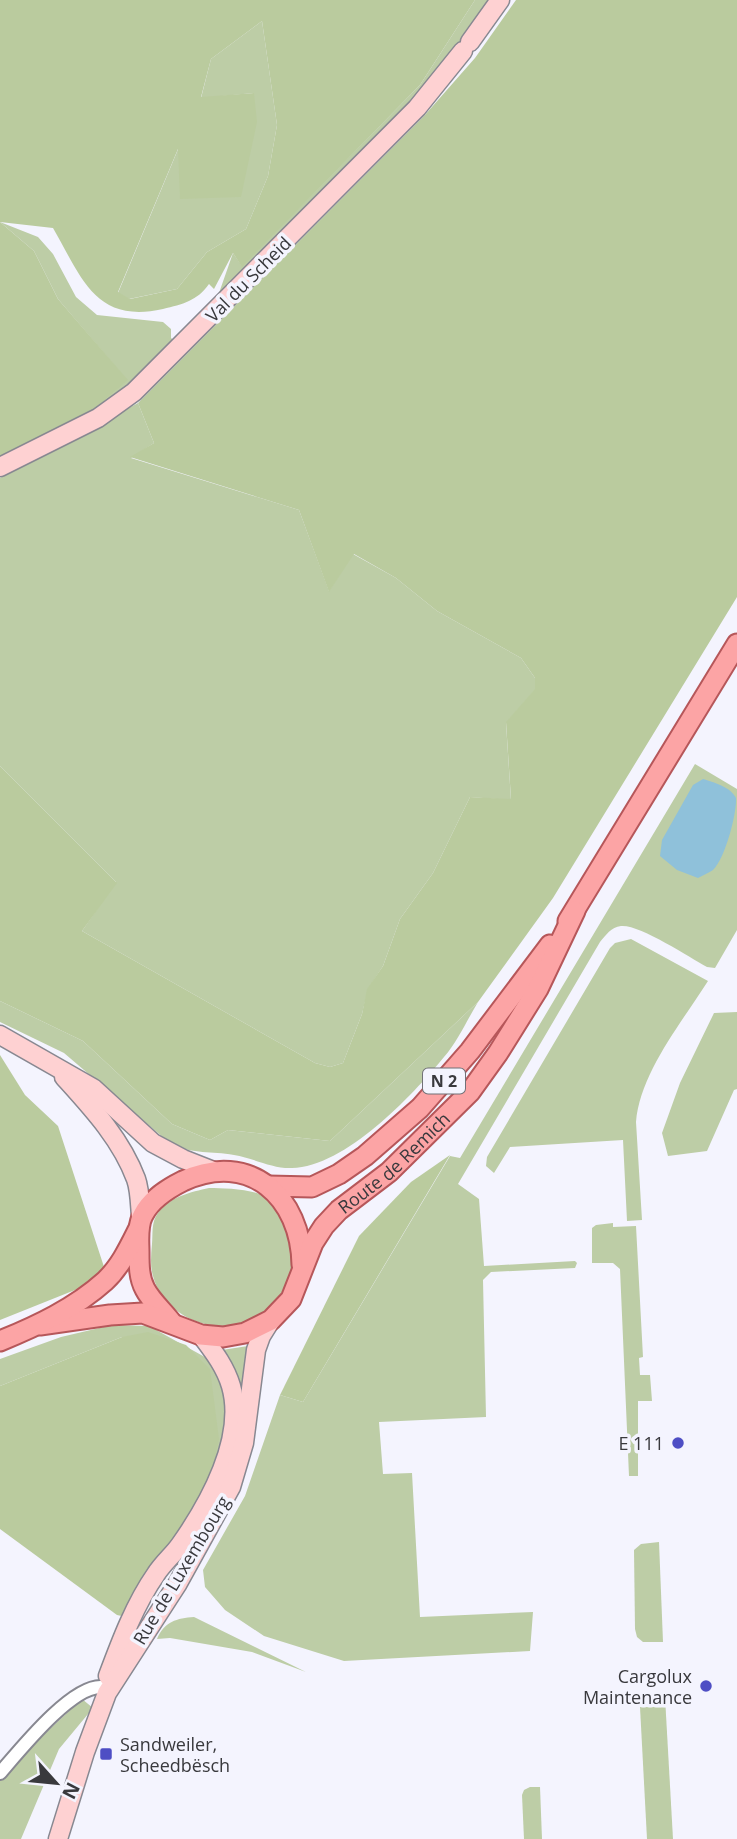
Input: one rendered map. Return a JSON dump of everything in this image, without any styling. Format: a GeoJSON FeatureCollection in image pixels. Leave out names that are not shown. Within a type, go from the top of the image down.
{"type":"FeatureCollection","features":[{"type":"Feature","properties":{"kind":"main road","name":"Val du Scheid"},"geometry":{"type":"LineString","coordinates":[[0,467],[98,418],[134,392],[417,108],[467,47],[499,0]]}},
{"type":"Feature","properties":{"kind":"main road","name":"Route de Remich"},"geometry":{"type":"LineString","coordinates":[[268,1186],[312,1187],[340,1174],[420,1108],[470,1051],[575,911],[737,644]]}},
{"type":"Feature","properties":{"kind":"main road","name":"Route de Remich"},"geometry":{"type":"LineString","coordinates":[[302,1273],[313,1243],[331,1218],[389,1172],[470,1092],[538,989],[575,911]]}},
{"type":"Feature","properties":{"kind":"main road"},"geometry":{"type":"LineString","coordinates":[[0,1035],[93,1088],[153,1143],[216,1172]]}},
{"type":"Feature","properties":{"kind":"main road"},"geometry":{"type":"LineString","coordinates":[[55,1067],[105,1122],[137,1181],[139,1269],[145,1290],[172,1323]]}},
{"type":"Feature","properties":{"kind":"main road"},"geometry":{"type":"LineString","coordinates":[[0,1341],[40,1325],[105,1280],[122,1259],[153,1200],[168,1188],[190,1178],[216,1172],[238,1173],[268,1186],[286,1204],[298,1229],[302,1248],[302,1273],[291,1299],[271,1320],[245,1334],[201,1335],[143,1313],[40,1325]]}},
{"type":"Feature","properties":{"kind":"main road","name":"Rue de Luxembourg"},"geometry":{"type":"LineString","coordinates":[[58,1839],[107,1693],[178,1583],[230,1487],[244,1443],[256,1350],[271,1320]]}},
{"type":"Feature","properties":{"kind":"main road","name":"Rue de Luxembourg"},"geometry":{"type":"LineString","coordinates":[[107,1693],[108,1675],[135,1611],[156,1574],[201,1513],[225,1464],[231,1441],[231,1387],[219,1360],[201,1335]]}},
{"type":"Feature","properties":{"kind":"main road"},"geometry":{"type":"LineString","coordinates":[[178,1583],[174,1576],[175,1563],[206,1518],[218,1495],[225,1464]]}},
{"type":"Feature","properties":{"kind":"street"},"geometry":{"type":"LineString","coordinates":[[0,1773],[43,1724],[81,1693],[101,1687],[107,1693]]}},
{"type":"Feature","properties":{"kind":"green space"},"geometry":{"type":"Polygon","coordinates":[[[0,0],[475,0],[420,85],[242,267],[233,253],[214,289],[209,284],[189,301],[163,309],[140,312],[121,310],[93,293],[53,228],[0,222],[0,0]],[[262,21],[211,59],[201,97],[254,93],[257,122],[241,197],[180,199],[178,149],[118,292],[130,299],[177,289],[207,252],[246,229],[268,176],[277,125],[262,21]]]}},
{"type":"Feature","properties":{"kind":"green space"},"geometry":{"type":"Polygon","coordinates":[[[475,0],[490,0],[448,60],[225,292],[219,293],[233,253],[242,266],[420,85],[475,0]]]}},
{"type":"Feature","properties":{"kind":"green space"},"geometry":{"type":"Polygon","coordinates":[[[516,0],[737,0],[737,597],[553,898],[478,1002],[330,1141],[228,1130],[210,1140],[172,1124],[83,1041],[0,1001],[0,766],[117,883],[82,931],[315,1063],[330,1067],[343,1063],[362,1014],[367,989],[383,966],[400,919],[433,873],[470,797],[511,799],[506,722],[535,689],[535,678],[521,658],[437,611],[396,578],[354,554],[329,592],[299,510],[130,457],[154,443],[138,403],[424,116],[475,58],[516,0]]]}},
{"type":"Feature","properties":{"kind":"green space"},"geometry":{"type":"Polygon","coordinates":[[[262,21],[277,125],[268,176],[246,229],[207,252],[177,289],[129,299],[118,293],[179,147],[254,93],[201,98],[211,59],[262,21]]]}},
{"type":"Feature","properties":{"kind":"green space"},"geometry":{"type":"Polygon","coordinates":[[[0,222],[38,237],[53,254],[76,297],[97,315],[163,322],[171,329],[171,338],[176,342],[129,388],[88,415],[127,380],[58,299],[34,251],[0,222]]]}},
{"type":"Feature","properties":{"kind":"green space"},"geometry":{"type":"Polygon","coordinates":[[[0,222],[34,251],[58,299],[128,380],[88,415],[0,457],[0,222]]]}},
{"type":"Feature","properties":{"kind":"green space"},"geometry":{"type":"Polygon","coordinates":[[[138,403],[154,443],[131,458],[299,510],[329,591],[353,554],[396,578],[437,611],[521,658],[535,678],[535,690],[506,723],[511,800],[470,797],[433,873],[400,919],[383,966],[368,989],[362,1014],[343,1063],[330,1067],[315,1063],[82,931],[116,882],[0,766],[0,478],[138,403]]]}},
{"type":"Feature","properties":{"kind":"green space"},"geometry":{"type":"Polygon","coordinates":[[[695,764],[737,789],[737,930],[715,968],[707,967],[640,930],[621,926],[609,932],[600,942],[458,1184],[479,1199],[484,1266],[575,1261],[575,1268],[491,1272],[483,1280],[486,1417],[379,1422],[383,1474],[412,1473],[420,1617],[533,1612],[530,1651],[344,1661],[264,1636],[225,1610],[205,1587],[203,1570],[245,1496],[280,1395],[303,1402],[450,1156],[460,1158],[695,764]]]}},
{"type":"Feature","properties":{"kind":"green space"},"geometry":{"type":"Polygon","coordinates":[[[631,939],[708,981],[664,1048],[645,1085],[636,1122],[642,1220],[627,1221],[623,1140],[510,1147],[494,1173],[486,1166],[487,1157],[610,948],[615,943],[631,939]]]}},
{"type":"Feature","properties":{"kind":"green space"},"geometry":{"type":"Polygon","coordinates":[[[0,1001],[83,1041],[172,1124],[210,1140],[228,1130],[330,1141],[478,1002],[449,1051],[414,1091],[376,1127],[334,1156],[312,1165],[292,1168],[172,1145],[64,1053],[0,1022],[0,1001]]]}},
{"type":"Feature","properties":{"kind":"green space"},"geometry":{"type":"Polygon","coordinates":[[[737,1012],[737,1089],[734,1090],[707,1151],[668,1156],[662,1133],[680,1083],[714,1013],[737,1012]]]}},
{"type":"Feature","properties":{"kind":"green space"},"geometry":{"type":"Polygon","coordinates":[[[0,1055],[25,1095],[58,1126],[105,1270],[90,1284],[0,1320],[0,1055]]]}},
{"type":"Feature","properties":{"kind":"green space"},"geometry":{"type":"Polygon","coordinates":[[[450,1155],[303,1402],[280,1395],[359,1236],[411,1182],[450,1155]]]}},
{"type":"Feature","properties":{"kind":"green space"},"geometry":{"type":"Polygon","coordinates":[[[209,1188],[246,1191],[266,1197],[286,1217],[294,1251],[292,1271],[277,1299],[252,1319],[228,1326],[201,1323],[176,1310],[158,1289],[151,1268],[154,1220],[158,1213],[174,1199],[209,1188]]]}},
{"type":"Feature","properties":{"kind":"green space"},"geometry":{"type":"Polygon","coordinates":[[[613,1223],[613,1227],[636,1226],[643,1357],[639,1358],[640,1375],[650,1375],[652,1401],[638,1401],[638,1476],[629,1476],[620,1269],[613,1263],[592,1263],[592,1228],[613,1223]]]}},
{"type":"Feature","properties":{"kind":"green space"},"geometry":{"type":"Polygon","coordinates":[[[112,1325],[149,1326],[212,1361],[225,1389],[226,1438],[211,1477],[122,1337],[0,1386],[0,1359],[61,1337],[112,1325]]]}},
{"type":"Feature","properties":{"kind":"green space"},"geometry":{"type":"Polygon","coordinates":[[[148,1332],[186,1345],[210,1369],[219,1439],[211,1477],[126,1617],[117,1615],[0,1529],[0,1386],[122,1337],[148,1332]]]}},
{"type":"Feature","properties":{"kind":"green space"},"geometry":{"type":"Polygon","coordinates":[[[248,1346],[242,1393],[222,1350],[248,1346]]]}},
{"type":"Feature","properties":{"kind":"green space"},"geometry":{"type":"Polygon","coordinates":[[[659,1542],[663,1642],[643,1642],[637,1637],[635,1629],[634,1550],[641,1544],[659,1542]]]}},
{"type":"Feature","properties":{"kind":"green space"},"geometry":{"type":"Polygon","coordinates":[[[194,1617],[306,1672],[252,1652],[170,1638],[157,1639],[163,1629],[172,1622],[194,1617]]]}},
{"type":"Feature","properties":{"kind":"green space"},"geometry":{"type":"Polygon","coordinates":[[[665,1697],[673,1839],[647,1839],[640,1707],[645,1701],[665,1697]]]}},
{"type":"Feature","properties":{"kind":"green space"},"geometry":{"type":"Polygon","coordinates":[[[82,1699],[93,1708],[59,1749],[21,1839],[0,1839],[0,1780],[23,1754],[82,1699]]]}},
{"type":"Feature","properties":{"kind":"green space"},"geometry":{"type":"Polygon","coordinates":[[[540,1787],[542,1839],[524,1839],[522,1795],[524,1790],[540,1787]]]}},
{"type":"Feature","properties":{"kind":"water"},"geometry":{"type":"Polygon","coordinates":[[[703,779],[734,794],[736,805],[722,856],[713,870],[698,878],[677,870],[660,856],[662,840],[693,785],[703,779]]]}},
{"type":"Feature","properties":{"kind":"place","name":"E 111"},"geometry":{"type":"Point","coordinates":[678,1443]}},
{"type":"Feature","properties":{"kind":"place","name":"Cargolux Maintenance"},"geometry":{"type":"Point","coordinates":[706,1686]}},
{"type":"Feature","properties":{"kind":"place","name":"Sandweiler, Scheedbësch"},"geometry":{"type":"Point","coordinates":[106,1754]}}]}
